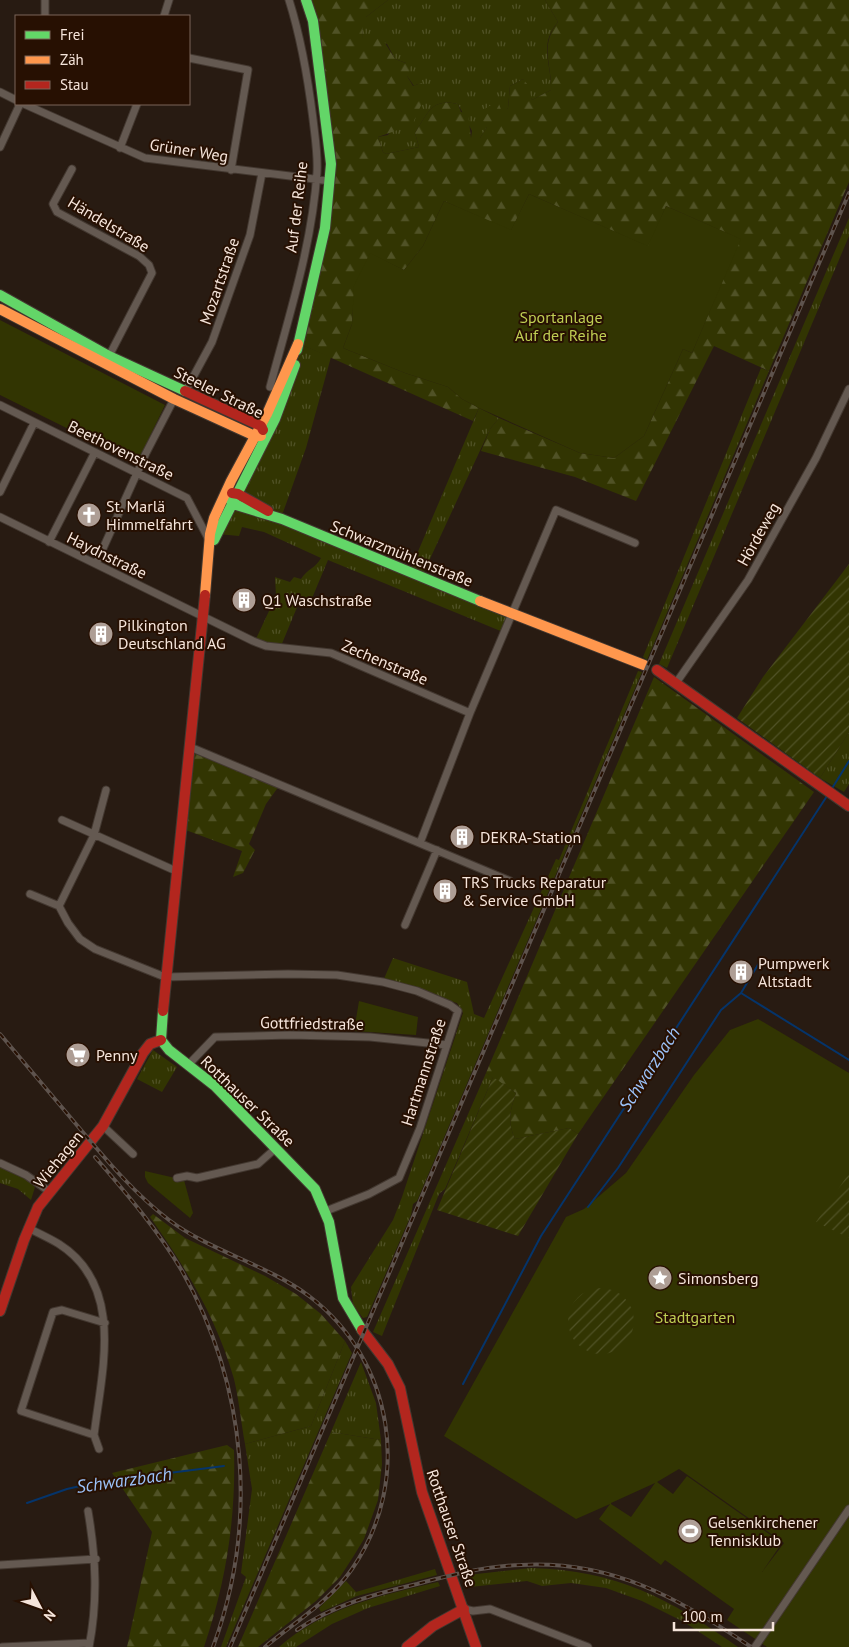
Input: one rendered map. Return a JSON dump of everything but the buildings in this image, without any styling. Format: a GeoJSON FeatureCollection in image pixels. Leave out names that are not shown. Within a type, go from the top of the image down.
{"type":"FeatureCollection","features":[{"type":"Feature","properties":{"kind":"main road","name":"Auf der Reihe"},"geometry":{"type":"LineString","coordinates":[[238,494],[290,380],[325,228],[330,181],[329,134],[313,21],[306,0]]}},
{"type":"Feature","properties":{"kind":"main road","name":"Steeler Straße"},"geometry":{"type":"LineString","coordinates":[[0,296],[109,356],[260,426],[266,435],[255,436],[174,399],[0,308]]}},
{"type":"Feature","properties":{"kind":"main road","name":"Auf der Reihe"},"geometry":{"type":"LineString","coordinates":[[226,493],[298,344]]}},
{"type":"Feature","properties":{"kind":"main road"},"geometry":{"type":"LineString","coordinates":[[226,493],[232,504]]}},
{"type":"Feature","properties":{"kind":"main road"},"geometry":{"type":"LineString","coordinates":[[161,1040],[165,977],[210,544],[218,509],[226,493]]}},
{"type":"Feature","properties":{"kind":"main road","name":"Schwarzmühlenstraße"},"geometry":{"type":"LineString","coordinates":[[226,493],[238,494],[282,519]]}},
{"type":"Feature","properties":{"kind":"main road"},"geometry":{"type":"LineString","coordinates":[[210,544],[238,494]]}},
{"type":"Feature","properties":{"kind":"main road","name":"Schwarzmühlenstraße"},"geometry":{"type":"LineString","coordinates":[[232,504],[282,519],[512,614],[644,665]]}},
{"type":"Feature","properties":{"kind":"main road"},"geometry":{"type":"LineString","coordinates":[[656,670],[849,806]]}},
{"type":"Feature","properties":{"kind":"main road","name":"Rotthauser Straße"},"geometry":{"type":"LineString","coordinates":[[161,1040],[169,1050],[215,1086],[308,1180],[326,1211],[343,1298],[347,1308],[391,1370],[400,1386],[424,1498],[476,1647]]}},
{"type":"Feature","properties":{"kind":"main road","name":"Wiehagen"},"geometry":{"type":"LineString","coordinates":[[0,1311],[28,1228],[38,1207],[103,1126],[143,1053],[150,1044],[161,1040]]}},
{"type":"Feature","properties":{"kind":"main road"},"geometry":{"type":"LineString","coordinates":[[407,1647],[434,1626],[464,1609]]}},
{"type":"Feature","properties":{"kind":"street"},"geometry":{"type":"LineString","coordinates":[[45,0],[45,15]]}},
{"type":"Feature","properties":{"kind":"street"},"geometry":{"type":"LineString","coordinates":[[164,15],[169,0]]}},
{"type":"Feature","properties":{"kind":"street","name":"Auf der Reihe"},"geometry":{"type":"LineString","coordinates":[[270,387],[310,236],[316,179],[317,152],[310,100],[297,24],[289,0]]}},
{"type":"Feature","properties":{"kind":"street"},"geometry":{"type":"LineString","coordinates":[[190,58],[248,70],[231,170]]}},
{"type":"Feature","properties":{"kind":"street"},"geometry":{"type":"LineString","coordinates":[[0,92],[15,100]]}},
{"type":"Feature","properties":{"kind":"street"},"geometry":{"type":"LineString","coordinates":[[0,147],[20,105]]}},
{"type":"Feature","properties":{"kind":"street","name":"Grüner Weg"},"geometry":{"type":"LineString","coordinates":[[26,105],[145,158],[163,162],[330,181]]}},
{"type":"Feature","properties":{"kind":"street"},"geometry":{"type":"LineString","coordinates":[[120,148],[137,105]]}},
{"type":"Feature","properties":{"kind":"street","name":"Händelstraße"},"geometry":{"type":"LineString","coordinates":[[72,169],[53,204],[57,212],[139,256],[149,265],[152,273],[109,356]]}},
{"type":"Feature","properties":{"kind":"street","name":"Mozartstraße"},"geometry":{"type":"LineString","coordinates":[[185,392],[212,342],[250,235],[262,173]]}},
{"type":"Feature","properties":{"kind":"street","name":"Hördeweg"},"geometry":{"type":"LineString","coordinates":[[676,683],[748,580],[833,424],[849,389]]}},
{"type":"Feature","properties":{"kind":"street"},"geometry":{"type":"LineString","coordinates":[[96,564],[139,473],[146,453],[174,399]]}},
{"type":"Feature","properties":{"kind":"street","name":"Beethovenstraße"},"geometry":{"type":"LineString","coordinates":[[0,405],[187,498],[202,524],[210,544]]}},
{"type":"Feature","properties":{"kind":"street"},"geometry":{"type":"LineString","coordinates":[[0,492],[34,423]]}},
{"type":"Feature","properties":{"kind":"street"},"geometry":{"type":"LineString","coordinates":[[49,542],[94,452]]}},
{"type":"Feature","properties":{"kind":"street"},"geometry":{"type":"LineString","coordinates":[[420,842],[470,713],[556,510],[635,543]]}},
{"type":"Feature","properties":{"kind":"street","name":"Haydnstraße"},"geometry":{"type":"LineString","coordinates":[[0,517],[203,616]]}},
{"type":"Feature","properties":{"kind":"street","name":"Zechenstraße"},"geometry":{"type":"LineString","coordinates":[[203,616],[216,625],[266,646],[331,653],[470,713]]}},
{"type":"Feature","properties":{"kind":"street"},"geometry":{"type":"LineString","coordinates":[[190,747],[510,881]]}},
{"type":"Feature","properties":{"kind":"street"},"geometry":{"type":"LineString","coordinates":[[59,906],[94,835],[106,790]]}},
{"type":"Feature","properties":{"kind":"street"},"geometry":{"type":"LineString","coordinates":[[62,820],[176,871]]}},
{"type":"Feature","properties":{"kind":"street"},"geometry":{"type":"LineString","coordinates":[[405,925],[437,850]]}},
{"type":"Feature","properties":{"kind":"street"},"geometry":{"type":"LineString","coordinates":[[30,894],[59,906],[68,923],[80,939],[95,949],[165,977]]}},
{"type":"Feature","properties":{"kind":"street","name":"Hartmannstraße"},"geometry":{"type":"LineString","coordinates":[[165,977],[288,974],[337,975],[383,982],[417,991],[450,1005],[458,1011],[420,1128],[399,1178],[369,1194],[326,1211]]}},
{"type":"Feature","properties":{"kind":"street","name":"Gottfriedstraße"},"geometry":{"type":"LineString","coordinates":[[189,1064],[215,1037],[290,1035],[370,1037],[447,1045]]}},
{"type":"Feature","properties":{"kind":"street"},"geometry":{"type":"LineString","coordinates":[[103,1126],[133,1154]]}},
{"type":"Feature","properties":{"kind":"street"},"geometry":{"type":"LineString","coordinates":[[177,1178],[187,1176],[197,1178],[258,1164],[276,1148]]}},
{"type":"Feature","properties":{"kind":"street"},"geometry":{"type":"LineString","coordinates":[[0,1163],[26,1175],[50,1192]]}},
{"type":"Feature","properties":{"kind":"street"},"geometry":{"type":"LineString","coordinates":[[28,1228],[60,1245],[85,1268],[101,1299],[105,1323],[94,1435],[99,1449]]}},
{"type":"Feature","properties":{"kind":"street"},"geometry":{"type":"LineString","coordinates":[[94,1435],[21,1411],[53,1312],[62,1310],[105,1323]]}},
{"type":"Feature","properties":{"kind":"street"},"geometry":{"type":"LineString","coordinates":[[755,1647],[849,1509]]}},
{"type":"Feature","properties":{"kind":"street"},"geometry":{"type":"LineString","coordinates":[[2,1647],[89,1645],[95,1616],[96,1559],[88,1511]]}},
{"type":"Feature","properties":{"kind":"street"},"geometry":{"type":"LineString","coordinates":[[0,1565],[96,1559]]}},
{"type":"Feature","properties":{"kind":"street"},"geometry":{"type":"LineString","coordinates":[[464,1609],[473,1612],[490,1609],[588,1647]]}},
{"type":"Feature","properties":{"kind":"green space"},"geometry":{"type":"Polygon","coordinates":[[[307,0],[388,0],[366,17],[362,17],[363,39],[382,38],[395,59],[411,65],[407,76],[413,86],[422,83],[428,90],[422,98],[423,101],[412,125],[378,137],[383,152],[386,154],[419,147],[415,133],[427,114],[436,105],[449,102],[458,104],[461,112],[468,113],[471,138],[480,138],[487,127],[480,116],[493,105],[499,104],[502,112],[508,108],[510,86],[523,79],[528,85],[532,100],[551,90],[548,47],[552,31],[558,22],[545,0],[849,0],[849,182],[769,371],[714,346],[636,501],[575,477],[481,451],[490,429],[499,418],[580,453],[614,458],[644,436],[683,349],[692,353],[740,239],[666,206],[649,247],[529,194],[511,231],[444,201],[423,246],[404,270],[370,254],[353,309],[352,324],[343,348],[405,373],[448,387],[462,399],[479,408],[473,421],[300,344],[333,164],[307,0]]]}},
{"type":"Feature","properties":{"kind":"green space"},"geometry":{"type":"Polygon","coordinates":[[[388,0],[545,0],[558,22],[552,30],[547,47],[551,90],[532,100],[523,79],[510,86],[508,108],[487,127],[480,138],[471,138],[472,131],[458,104],[449,102],[436,105],[427,114],[415,133],[419,147],[386,154],[383,152],[378,137],[388,135],[418,84],[414,86],[407,76],[406,63],[395,59],[387,44],[363,39],[361,17],[366,17],[388,0]]]}},
{"type":"Feature","properties":{"kind":"green space","name":"Sportanlage Auf der Reihe"},"geometry":{"type":"Polygon","coordinates":[[[529,194],[648,246],[666,206],[741,239],[692,353],[683,349],[644,436],[614,458],[580,453],[479,408],[462,399],[448,387],[405,373],[343,348],[352,324],[354,286],[370,253],[404,270],[423,246],[444,201],[511,230],[529,194]]]}},
{"type":"Feature","properties":{"kind":"green space"},"geometry":{"type":"Polygon","coordinates":[[[849,218],[849,236],[667,668],[659,664],[849,218]]]}},
{"type":"Feature","properties":{"kind":"green space"},"geometry":{"type":"Polygon","coordinates":[[[0,320],[165,405],[137,463],[0,395],[0,320]]]}},
{"type":"Feature","properties":{"kind":"green space"},"geometry":{"type":"Polygon","coordinates":[[[300,344],[331,357],[306,448],[281,518],[239,493],[296,363],[300,344]]]}},
{"type":"Feature","properties":{"kind":"green space"},"geometry":{"type":"Polygon","coordinates":[[[761,368],[769,371],[647,660],[643,657],[761,368]]]}},
{"type":"Feature","properties":{"kind":"green space"},"geometry":{"type":"Polygon","coordinates":[[[479,408],[499,418],[490,429],[423,574],[411,568],[479,408]]]}},
{"type":"Feature","properties":{"kind":"green space"},"geometry":{"type":"Polygon","coordinates":[[[233,505],[510,615],[503,632],[328,560],[310,603],[300,600],[281,646],[255,641],[276,596],[275,577],[290,582],[294,577],[301,579],[321,558],[264,532],[242,527],[239,536],[218,534],[233,505]]]}},
{"type":"Feature","properties":{"kind":"green space"},"geometry":{"type":"Polygon","coordinates":[[[849,564],[849,732],[820,778],[737,718],[763,677],[849,564]]]}},
{"type":"Feature","properties":{"kind":"green space"},"geometry":{"type":"Polygon","coordinates":[[[638,671],[642,672],[417,1201],[413,1204],[411,1215],[367,1317],[363,1318],[353,1305],[351,1287],[393,1220],[463,1013],[457,1003],[383,981],[393,958],[467,982],[474,1014],[484,1018],[556,859],[559,860],[638,671]]]}},
{"type":"Feature","properties":{"kind":"green space"},"geometry":{"type":"Polygon","coordinates":[[[654,677],[814,792],[578,1134],[569,1128],[515,1139],[510,1116],[516,1093],[486,1073],[654,677]]]}},
{"type":"Feature","properties":{"kind":"green space"},"geometry":{"type":"Polygon","coordinates":[[[849,732],[849,784],[844,792],[820,778],[849,732]]]}},
{"type":"Feature","properties":{"kind":"green space"},"geometry":{"type":"Polygon","coordinates":[[[192,750],[279,786],[266,804],[249,844],[255,850],[243,873],[233,877],[242,851],[183,829],[192,750]]]}},
{"type":"Feature","properties":{"kind":"green space"},"geometry":{"type":"Polygon","coordinates":[[[359,1001],[418,1017],[416,1035],[354,1031],[359,1001]]]}},
{"type":"Feature","properties":{"kind":"green space","name":"Stadtgarten"},"geometry":{"type":"Polygon","coordinates":[[[758,1019],[849,1073],[849,1647],[767,1647],[727,1620],[734,1609],[665,1560],[661,1565],[599,1519],[610,1504],[576,1519],[444,1436],[566,1217],[584,1209],[626,1173],[694,1075],[730,1030],[758,1019]],[[679,1469],[657,1482],[673,1494],[687,1476],[782,1543],[762,1572],[784,1543],[679,1469]],[[655,1483],[611,1503],[611,1504],[631,1517],[655,1483]]]}},
{"type":"Feature","properties":{"kind":"green space"},"geometry":{"type":"Polygon","coordinates":[[[153,1050],[177,1067],[162,1092],[137,1079],[153,1050]]]}},
{"type":"Feature","properties":{"kind":"green space"},"geometry":{"type":"Polygon","coordinates":[[[486,1073],[493,1077],[445,1189],[439,1194],[382,1336],[373,1332],[486,1073]]]}},
{"type":"Feature","properties":{"kind":"green space"},"geometry":{"type":"Polygon","coordinates":[[[493,1077],[516,1093],[510,1116],[515,1139],[569,1128],[578,1134],[518,1236],[437,1210],[493,1077]]]}},
{"type":"Feature","properties":{"kind":"green space"},"geometry":{"type":"Polygon","coordinates":[[[0,1167],[22,1177],[35,1187],[31,1200],[18,1189],[0,1183],[0,1167]]]}},
{"type":"Feature","properties":{"kind":"green space"},"geometry":{"type":"Polygon","coordinates":[[[145,1171],[184,1180],[193,1213],[190,1218],[148,1183],[145,1171]]]}},
{"type":"Feature","properties":{"kind":"green space"},"geometry":{"type":"Polygon","coordinates":[[[849,1173],[849,1238],[816,1222],[849,1173]]]}},
{"type":"Feature","properties":{"kind":"green space"},"geometry":{"type":"Polygon","coordinates":[[[153,1214],[185,1238],[265,1276],[296,1294],[321,1314],[345,1341],[311,1426],[245,1444],[234,1379],[219,1336],[188,1275],[150,1217],[153,1214]]]}},
{"type":"Feature","properties":{"kind":"green space"},"geometry":{"type":"Polygon","coordinates":[[[601,1288],[614,1291],[624,1298],[631,1308],[634,1321],[631,1334],[624,1344],[614,1351],[601,1354],[588,1351],[578,1344],[571,1334],[568,1321],[571,1308],[578,1298],[588,1291],[601,1288]]]}},
{"type":"Feature","properties":{"kind":"green space"},"geometry":{"type":"Polygon","coordinates":[[[345,1341],[352,1353],[226,1647],[221,1647],[246,1577],[241,1573],[252,1489],[245,1444],[311,1426],[345,1341]]]}},
{"type":"Feature","properties":{"kind":"green space"},"geometry":{"type":"Polygon","coordinates":[[[361,1362],[376,1403],[381,1440],[331,1432],[361,1362]]]}},
{"type":"Feature","properties":{"kind":"green space"},"geometry":{"type":"Polygon","coordinates":[[[331,1432],[381,1440],[382,1464],[378,1500],[364,1539],[340,1577],[316,1601],[258,1647],[238,1647],[331,1432]]]}},
{"type":"Feature","properties":{"kind":"green space"},"geometry":{"type":"Polygon","coordinates":[[[227,1445],[234,1450],[231,1526],[224,1574],[204,1647],[127,1647],[152,1532],[112,1473],[227,1445]]]}},
{"type":"Feature","properties":{"kind":"green space"},"geometry":{"type":"Polygon","coordinates":[[[531,1568],[590,1574],[641,1590],[689,1615],[738,1647],[722,1647],[684,1622],[642,1601],[606,1588],[571,1583],[542,1586],[527,1581],[470,1587],[465,1579],[468,1575],[531,1568]]]}},
{"type":"Feature","properties":{"kind":"green space"},"geometry":{"type":"Polygon","coordinates":[[[435,1569],[437,1575],[357,1596],[321,1612],[319,1608],[346,1581],[356,1592],[435,1569]]]}},
{"type":"Feature","properties":{"kind":"green space"},"geometry":{"type":"Polygon","coordinates":[[[438,1582],[440,1586],[368,1608],[332,1624],[296,1647],[279,1647],[315,1622],[334,1613],[375,1598],[438,1582]]]}},
{"type":"Feature","properties":{"kind":"waterway","name":"Schwarzbach"},"geometry":{"type":"LineString","coordinates":[[831,790],[849,761]]}},
{"type":"Feature","properties":{"kind":"waterway","name":"Schwarzbach"},"geometry":{"type":"LineString","coordinates":[[463,1384],[541,1236],[827,796]]}},
{"type":"Feature","properties":{"kind":"waterway"},"geometry":{"type":"LineString","coordinates":[[588,1207],[618,1168],[721,1010],[741,993],[759,963]]}},
{"type":"Feature","properties":{"kind":"waterway"},"geometry":{"type":"LineString","coordinates":[[741,993],[849,1060]]}},
{"type":"Feature","properties":{"kind":"waterway","name":"Schwarzbach"},"geometry":{"type":"LineString","coordinates":[[27,1503],[67,1489],[98,1482],[224,1466]]}},
{"type":"Feature","properties":{"kind":"railway"},"geometry":{"type":"LineString","coordinates":[[230,1647],[849,193]]}},
{"type":"Feature","properties":{"kind":"railway"},"geometry":{"type":"LineString","coordinates":[[0,1034],[101,1154],[122,1177],[169,1220],[203,1241],[292,1285],[309,1296],[338,1322],[360,1353],[376,1387],[385,1424],[388,1461],[383,1498],[371,1535],[343,1581],[312,1611],[265,1647]]}},
{"type":"Feature","properties":{"kind":"railway"},"geometry":{"type":"LineString","coordinates":[[95,1157],[152,1226],[182,1271],[204,1315],[221,1361],[233,1408],[239,1456],[241,1504],[237,1552],[228,1600],[213,1647]]}},
{"type":"Feature","properties":{"kind":"railway"},"geometry":{"type":"LineString","coordinates":[[297,1630],[311,1621],[355,1601],[443,1577],[494,1567],[554,1565],[585,1569],[643,1586],[697,1613],[751,1647]]}},
{"type":"Feature","properties":{"kind":"traffic: fast"},"geometry":{"type":"LineString","coordinates":[[297,350],[325,228],[331,164],[313,21],[306,0]]}},
{"type":"Feature","properties":{"kind":"traffic: fast"},"geometry":{"type":"LineString","coordinates":[[0,295],[109,356],[185,391]]}},
{"type":"Feature","properties":{"kind":"traffic: fast"},"geometry":{"type":"LineString","coordinates":[[214,540],[275,419],[295,365]]}},
{"type":"Feature","properties":{"kind":"traffic: fast"},"geometry":{"type":"LineString","coordinates":[[229,498],[233,504],[282,519],[480,601]]}},
{"type":"Feature","properties":{"kind":"traffic: fast"},"geometry":{"type":"LineString","coordinates":[[163,1011],[161,1040],[169,1050],[215,1086],[315,1189],[329,1222],[343,1298],[362,1330]]}},
{"type":"Feature","properties":{"kind":"traffic: slow"},"geometry":{"type":"LineString","coordinates":[[0,309],[174,399],[255,436],[261,436]]}},
{"type":"Feature","properties":{"kind":"traffic: slow"},"geometry":{"type":"LineString","coordinates":[[205,595],[210,534],[214,518],[231,481],[267,414],[298,344]]}},
{"type":"Feature","properties":{"kind":"traffic: slow"},"geometry":{"type":"LineString","coordinates":[[480,601],[644,665]]}},
{"type":"Feature","properties":{"kind":"traffic: jam"},"geometry":{"type":"LineString","coordinates":[[185,391],[261,426],[263,430]]}},
{"type":"Feature","properties":{"kind":"traffic: jam"},"geometry":{"type":"LineString","coordinates":[[232,493],[238,494],[268,511]]}},
{"type":"Feature","properties":{"kind":"traffic: jam"},"geometry":{"type":"LineString","coordinates":[[163,1011],[205,595]]}},
{"type":"Feature","properties":{"kind":"traffic: jam"},"geometry":{"type":"LineString","coordinates":[[657,670],[849,806]]}},
{"type":"Feature","properties":{"kind":"traffic: jam"},"geometry":{"type":"LineString","coordinates":[[0,1311],[24,1240],[38,1207],[103,1126],[143,1053],[150,1044],[161,1040]]}},
{"type":"Feature","properties":{"kind":"traffic: jam"},"geometry":{"type":"LineString","coordinates":[[362,1330],[388,1364],[400,1388],[422,1492],[476,1647]]}},
{"type":"Feature","properties":{"kind":"traffic: jam"},"geometry":{"type":"LineString","coordinates":[[407,1647],[433,1626],[464,1609]]}},
{"type":"Feature","properties":{"kind":"place","name":"St. Marlä Himmelfahrt"},"geometry":{"type":"Point","coordinates":[89,515]}},
{"type":"Feature","properties":{"kind":"place","name":"Q1 Waschstraße"},"geometry":{"type":"Point","coordinates":[244,600]}},
{"type":"Feature","properties":{"kind":"place","name":"Pilkington Deutschland AG"},"geometry":{"type":"Point","coordinates":[101,634]}},
{"type":"Feature","properties":{"kind":"place","name":"DEKRA-Station"},"geometry":{"type":"Point","coordinates":[462,837]}},
{"type":"Feature","properties":{"kind":"place","name":"TRS Trucks Reparatur & Service GmbH"},"geometry":{"type":"Point","coordinates":[445,891]}},
{"type":"Feature","properties":{"kind":"place","name":"Pumpwerk Altstadt"},"geometry":{"type":"Point","coordinates":[741,972]}},
{"type":"Feature","properties":{"kind":"place","name":"Penny"},"geometry":{"type":"Point","coordinates":[78,1055]}},
{"type":"Feature","properties":{"kind":"place","name":"Simonsberg"},"geometry":{"type":"Point","coordinates":[660,1278]}},
{"type":"Feature","properties":{"kind":"place","name":"Gelsenkirchener Tennisklub"},"geometry":{"type":"Point","coordinates":[690,1531]}}]}
